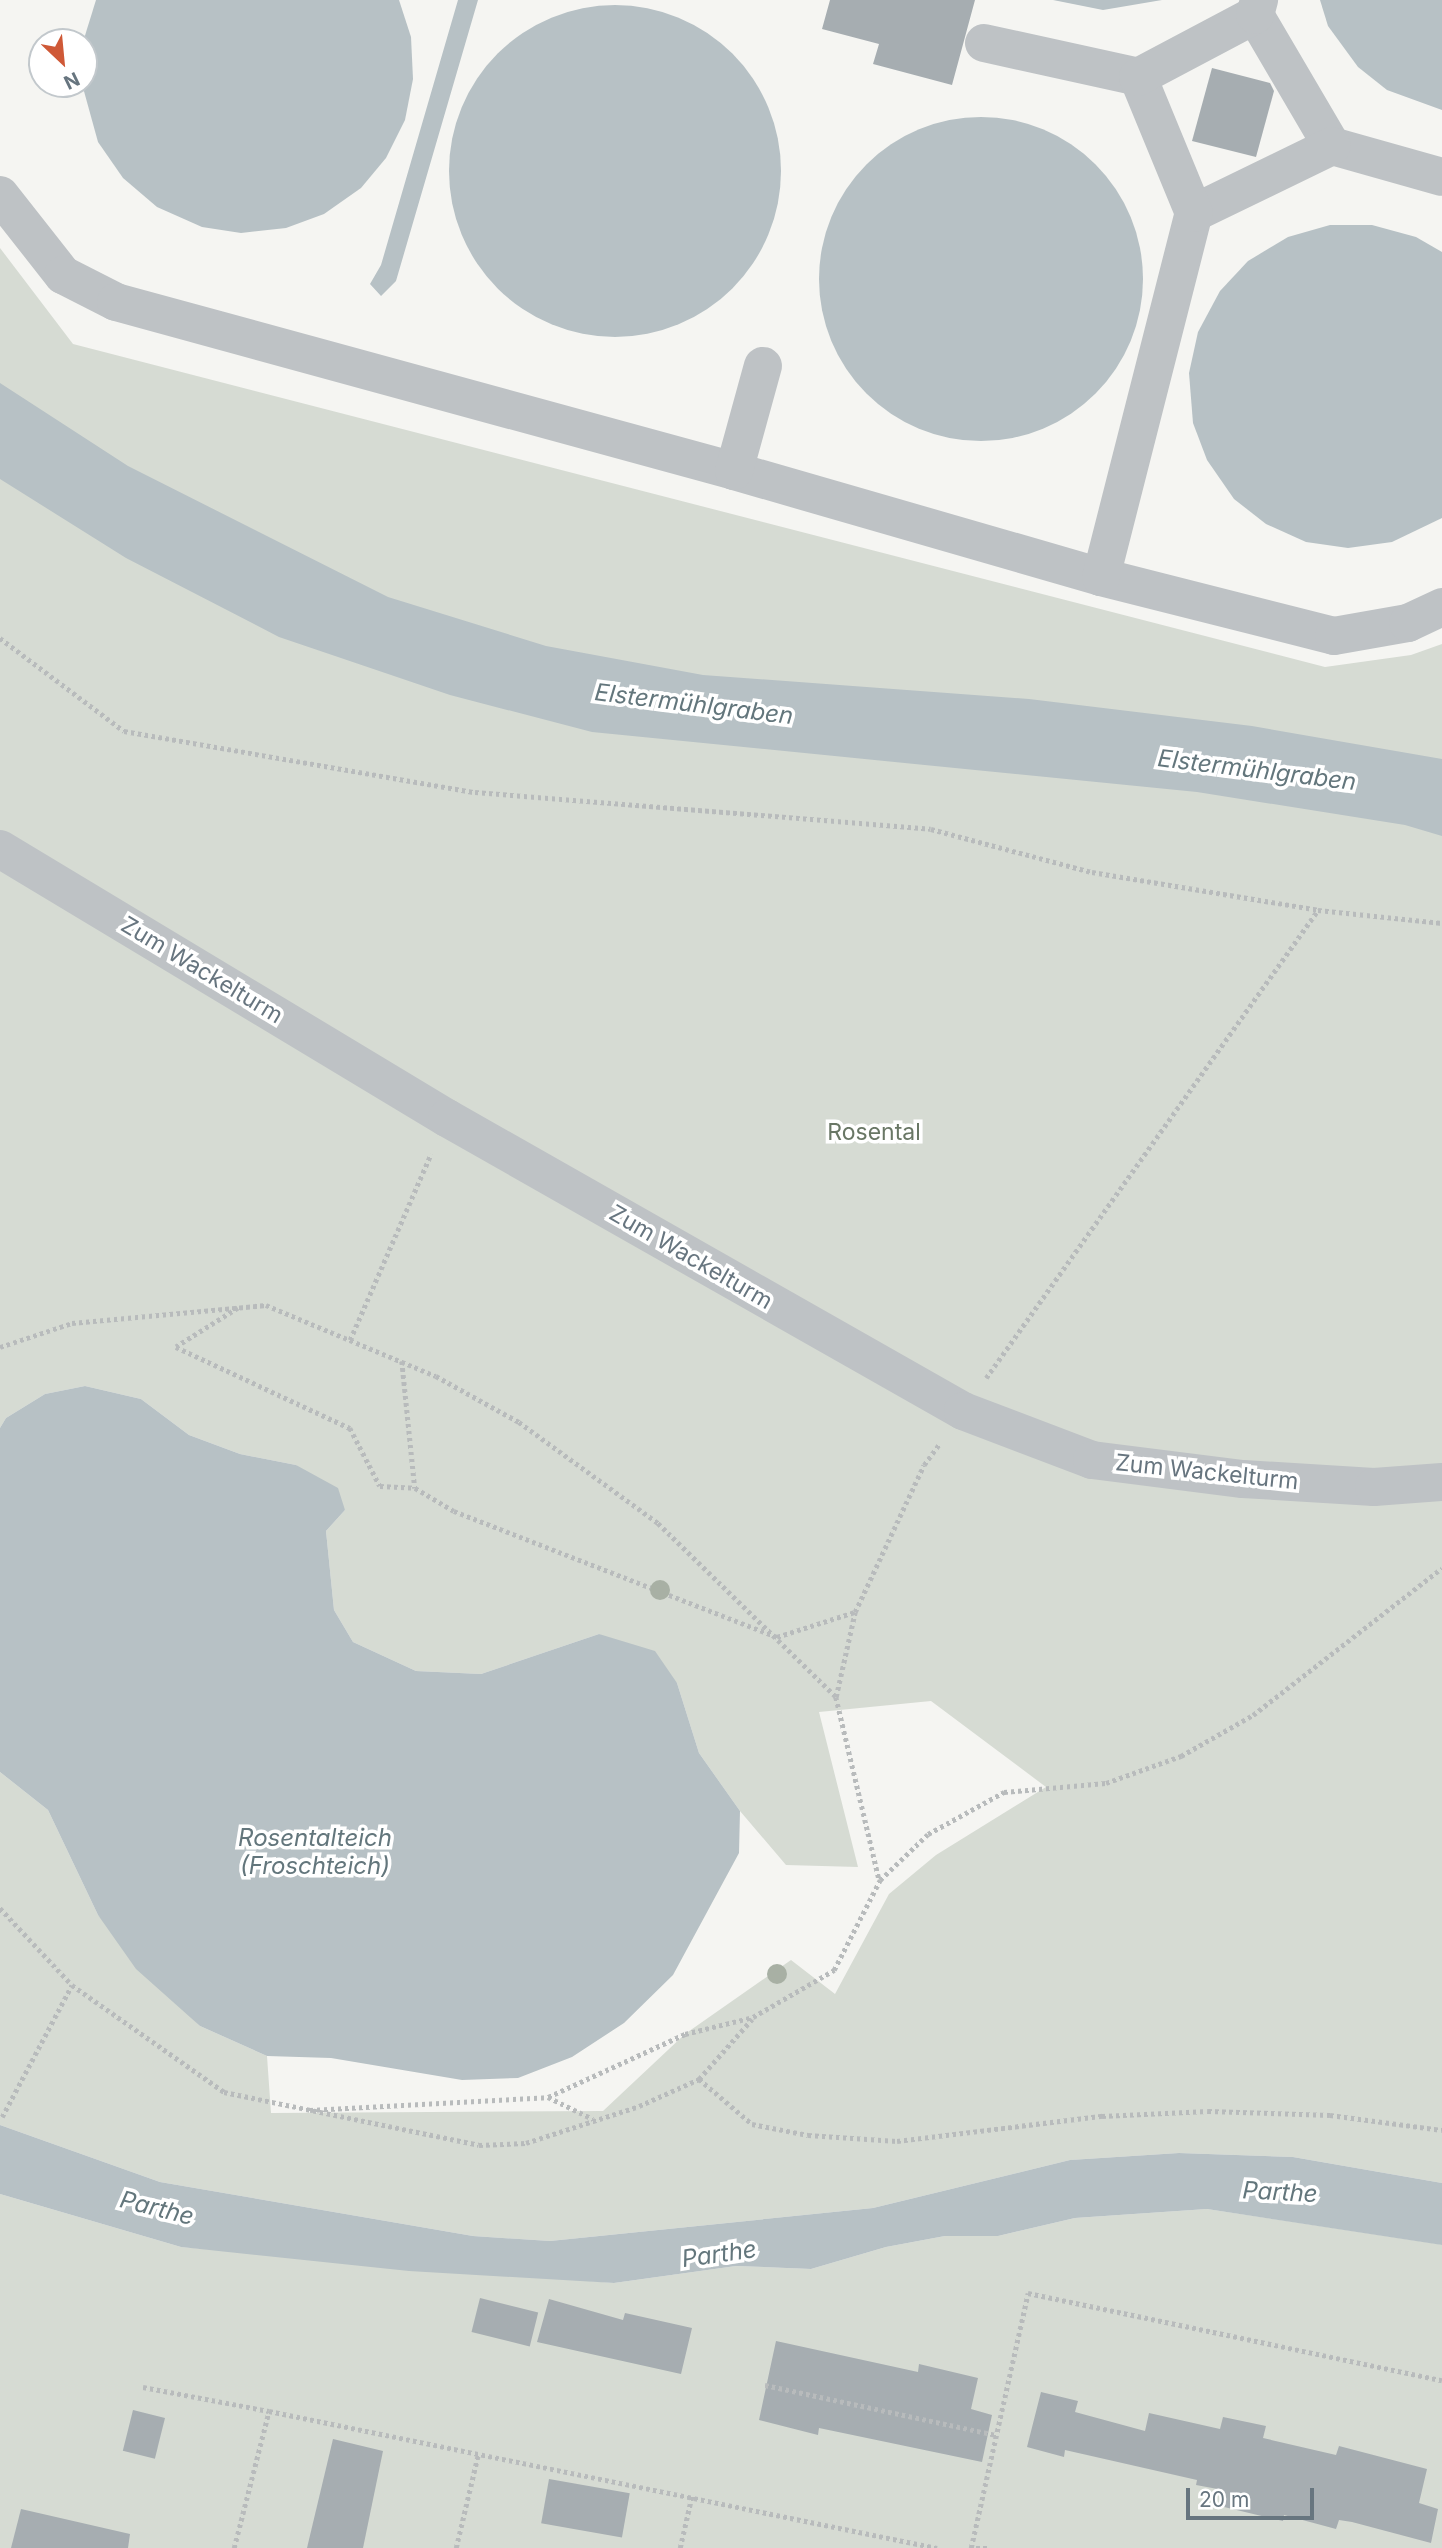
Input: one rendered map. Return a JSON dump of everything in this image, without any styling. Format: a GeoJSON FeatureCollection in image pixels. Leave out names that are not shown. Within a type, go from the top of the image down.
{"type":"FeatureCollection","features":[{"type":"Feature","properties":{"kind":"lane"},"geometry":{"type":"LineString","coordinates":[[984,43],[1138,77],[1257,7],[1332,146]]}},
{"type":"Feature","properties":{"kind":"lane"},"geometry":{"type":"LineString","coordinates":[[1101,577],[1194,213],[1138,77]]}},
{"type":"Feature","properties":{"kind":"lane"},"geometry":{"type":"LineString","coordinates":[[1194,213],[1332,146],[1442,177]]}},
{"type":"Feature","properties":{"kind":"lane"},"geometry":{"type":"LineString","coordinates":[[0,195],[63,275],[116,302],[734,471],[1101,577],[1334,636],[1408,623],[1442,607]]}},
{"type":"Feature","properties":{"kind":"lane"},"geometry":{"type":"LineString","coordinates":[[734,471],[763,366]]}},
{"type":"Feature","properties":{"kind":"lane","name":"Zum Wackelturm"},"geometry":{"type":"LineString","coordinates":[[0,849],[447,1118],[963,1411],[1092,1460],[1243,1479],[1374,1487],[1442,1482]]}},
{"type":"Feature","properties":{"kind":"path"},"geometry":{"type":"LineString","coordinates":[[0,638],[124,731],[475,792],[931,829],[1092,872],[1318,910],[1442,923]]}},
{"type":"Feature","properties":{"kind":"path"},"geometry":{"type":"LineString","coordinates":[[1008,1347],[1318,910]]}},
{"type":"Feature","properties":{"kind":"path"},"geometry":{"type":"LineString","coordinates":[[349,1340],[447,1118]]}},
{"type":"Feature","properties":{"kind":"path"},"geometry":{"type":"LineString","coordinates":[[0,1346],[72,1323],[266,1305],[402,1361],[519,1422],[658,1523],[836,1697]]}},
{"type":"Feature","properties":{"kind":"path"},"geometry":{"type":"LineString","coordinates":[[239,1307],[176,1347],[350,1428],[380,1486],[415,1488],[454,1511],[777,1637],[855,1612]]}},
{"type":"Feature","properties":{"kind":"path"},"geometry":{"type":"LineString","coordinates":[[402,1361],[415,1488]]}},
{"type":"Feature","properties":{"kind":"path"},"geometry":{"type":"LineString","coordinates":[[880,1880],[836,1697],[855,1612],[924,1465],[963,1411]]}},
{"type":"Feature","properties":{"kind":"path"},"geometry":{"type":"LineString","coordinates":[[310,2110],[548,2097],[685,2034],[753,2017],[834,1970],[880,1880],[928,1834],[1004,1792],[1105,1783],[1193,1749],[1253,1715],[1442,1568]]}},
{"type":"Feature","properties":{"kind":"path"},"geometry":{"type":"LineString","coordinates":[[0,1908],[72,1986],[224,2092],[480,2145],[526,2143],[639,2106],[699,2078],[753,2017]]}},
{"type":"Feature","properties":{"kind":"path"},"geometry":{"type":"LineString","coordinates":[[2,2117],[72,1986]]}},
{"type":"Feature","properties":{"kind":"path"},"geometry":{"type":"LineString","coordinates":[[699,2078],[752,2124],[808,2135],[898,2141],[1102,2116],[1208,2111],[1330,2115],[1442,2130]]}},
{"type":"Feature","properties":{"kind":"path"},"geometry":{"type":"LineString","coordinates":[[548,2097],[594,2119]]}},
{"type":"Feature","properties":{"kind":"path"},"geometry":{"type":"LineString","coordinates":[[990,2548],[973,2548],[1028,2292],[1442,2380]]}},
{"type":"Feature","properties":{"kind":"path"},"geometry":{"type":"LineString","coordinates":[[765,2385],[997,2435]]}},
{"type":"Feature","properties":{"kind":"path"},"geometry":{"type":"LineString","coordinates":[[142,2387],[692,2495],[937,2548]]}},
{"type":"Feature","properties":{"kind":"path"},"geometry":{"type":"LineString","coordinates":[[234,2548],[269,2411]]}},
{"type":"Feature","properties":{"kind":"path"},"geometry":{"type":"LineString","coordinates":[[456,2548],[478,2455]]}},
{"type":"Feature","properties":{"kind":"path"},"geometry":{"type":"LineString","coordinates":[[680,2548],[692,2495]]}},
{"type":"Feature","properties":{"kind":"green space","name":"Rosental"},"geometry":{"type":"Polygon","coordinates":[[[0,248],[73,344],[1325,667],[1411,655],[1442,644],[1442,2183],[1293,2157],[1179,2153],[1070,2160],[873,2208],[550,2241],[473,2236],[160,2182],[0,2125],[0,1772],[48,1810],[98,1915],[200,2026],[267,2056],[271,2113],[603,2111],[685,2034],[791,1960],[835,1994],[889,1894],[936,1855],[1046,1787],[931,1701],[819,1712],[858,1867],[786,1865],[740,1811],[699,1753],[677,1683],[599,1634],[481,1674],[416,1671],[353,1642],[334,1610],[326,1531],[345,1510],[296,1465],[240,1454],[189,1435],[141,1399],[85,1386],[45,1394],[6,1418],[0,1428],[0,248]]]}},
{"type":"Feature","properties":{"kind":"green space"},"geometry":{"type":"Polygon","coordinates":[[[0,2194],[181,2247],[614,2283],[736,2266],[811,2269],[886,2247],[945,2236],[998,2236],[1075,2218],[1207,2209],[1438,2244],[1442,2245],[1442,2548],[0,2548],[0,2194]]]}},
{"type":"Feature","properties":{"kind":"water"},"geometry":{"type":"Polygon","coordinates":[[[96,0],[399,0],[411,37],[413,79],[405,120],[386,158],[361,188],[324,214],[286,228],[241,233],[202,227],[157,207],[123,178],[98,142],[86,98],[98,98],[98,28],[87,28],[96,0]]]}},
{"type":"Feature","properties":{"kind":"water"},"geometry":{"type":"Polygon","coordinates":[[[458,0],[478,0],[396,281],[381,296],[370,284],[381,265],[458,0]]]}},
{"type":"Feature","properties":{"kind":"water"},"geometry":{"type":"Polygon","coordinates":[[[1053,0],[1162,0],[1103,10],[1053,0]]]}},
{"type":"Feature","properties":{"kind":"water"},"geometry":{"type":"Polygon","coordinates":[[[1320,0],[1442,0],[1442,110],[1387,90],[1358,67],[1328,26],[1320,0]]]}},
{"type":"Feature","properties":{"kind":"water"},"geometry":{"type":"Polygon","coordinates":[[[615,5],[647,8],[678,18],[707,33],[732,54],[753,79],[768,108],[778,139],[781,171],[778,203],[768,234],[753,263],[732,288],[707,309],[678,324],[647,334],[615,337],[583,334],[552,324],[523,309],[498,288],[477,263],[462,234],[452,203],[449,171],[452,139],[462,108],[477,79],[498,54],[523,33],[552,18],[583,8],[615,5]]]}},
{"type":"Feature","properties":{"kind":"water"},"geometry":{"type":"Polygon","coordinates":[[[981,117],[1013,120],[1057,136],[1084,154],[1106,176],[1124,203],[1136,232],[1143,279],[1140,311],[1124,355],[1106,382],[1084,404],[1057,422],[1028,434],[981,441],[949,438],[905,422],[878,404],[856,382],[838,355],[826,326],[819,279],[822,247],[838,203],[856,176],[878,154],[905,136],[934,124],[981,117]]]}},
{"type":"Feature","properties":{"kind":"water"},"geometry":{"type":"Polygon","coordinates":[[[1330,225],[1372,225],[1416,237],[1442,252],[1442,518],[1392,542],[1348,548],[1306,542],[1266,524],[1234,499],[1207,460],[1193,423],[1189,373],[1198,332],[1220,291],[1248,261],[1288,237],[1330,225]]]}},
{"type":"Feature","properties":{"kind":"water","name":"Elstermühlgraben"},"geometry":{"type":"Polygon","coordinates":[[[0,383],[128,466],[388,597],[546,646],[703,675],[1029,699],[1252,726],[1442,759],[1442,836],[1405,825],[1197,792],[592,732],[450,695],[279,637],[126,558],[0,479],[0,383]]]}},
{"type":"Feature","properties":{"kind":"water","name":"Rosentalteich (Froschteich)"},"geometry":{"type":"Polygon","coordinates":[[[85,1386],[141,1399],[189,1435],[240,1454],[296,1465],[338,1488],[345,1510],[326,1531],[334,1610],[353,1642],[416,1671],[481,1674],[599,1634],[655,1651],[677,1683],[699,1753],[740,1811],[739,1853],[673,1975],[624,2023],[572,2057],[518,2078],[462,2080],[331,2058],[267,2056],[200,2026],[136,1969],[98,1915],[48,1810],[0,1772],[0,1428],[6,1418],[45,1394],[85,1386]]]}},
{"type":"Feature","properties":{"kind":"water","name":"Parthe"},"geometry":{"type":"Polygon","coordinates":[[[0,2125],[160,2182],[473,2236],[550,2241],[873,2208],[1070,2160],[1179,2153],[1293,2157],[1442,2183],[1442,2245],[1207,2209],[1075,2218],[998,2236],[945,2236],[886,2247],[811,2269],[736,2266],[614,2283],[409,2271],[181,2247],[0,2194],[0,2125]]]}},
{"type":"Feature","properties":{"kind":"building"},"geometry":{"type":"Polygon","coordinates":[[[830,0],[975,0],[952,85],[873,64],[879,44],[822,29],[830,0]]]}},
{"type":"Feature","properties":{"kind":"building"},"geometry":{"type":"Polygon","coordinates":[[[1212,68],[1270,83],[1274,91],[1256,157],[1192,141],[1212,68]]]}},
{"type":"Feature","properties":{"kind":"building"},"geometry":{"type":"Polygon","coordinates":[[[480,2298],[538,2313],[530,2346],[472,2332],[480,2298]]]}},
{"type":"Feature","properties":{"kind":"building"},"geometry":{"type":"Polygon","coordinates":[[[549,2299],[623,2320],[625,2313],[692,2328],[681,2374],[537,2342],[549,2299]]]}},
{"type":"Feature","properties":{"kind":"building"},"geometry":{"type":"Polygon","coordinates":[[[776,2341],[918,2372],[919,2364],[978,2378],[971,2409],[992,2415],[982,2462],[819,2428],[818,2435],[759,2420],[776,2341]]]}},
{"type":"Feature","properties":{"kind":"building"},"geometry":{"type":"Polygon","coordinates":[[[1041,2392],[1078,2401],[1075,2412],[1145,2431],[1149,2413],[1220,2429],[1223,2417],[1266,2426],[1263,2438],[1336,2455],[1339,2446],[1427,2469],[1419,2503],[1438,2509],[1431,2543],[1339,2520],[1336,2529],[1284,2515],[1283,2521],[1220,2506],[1223,2490],[1196,2485],[1197,2480],[1065,2450],[1064,2457],[1027,2447],[1041,2392]]]}},
{"type":"Feature","properties":{"kind":"building"},"geometry":{"type":"Polygon","coordinates":[[[133,2410],[165,2418],[155,2459],[123,2451],[133,2410]]]}},
{"type":"Feature","properties":{"kind":"building"},"geometry":{"type":"Polygon","coordinates":[[[333,2439],[383,2451],[363,2548],[307,2548],[333,2439]]]}},
{"type":"Feature","properties":{"kind":"building"},"geometry":{"type":"Polygon","coordinates":[[[549,2479],[630,2493],[622,2538],[541,2523],[549,2479]]]}},
{"type":"Feature","properties":{"kind":"building"},"geometry":{"type":"Polygon","coordinates":[[[21,2509],[130,2534],[128,2548],[11,2548],[21,2509]]]}}]}
